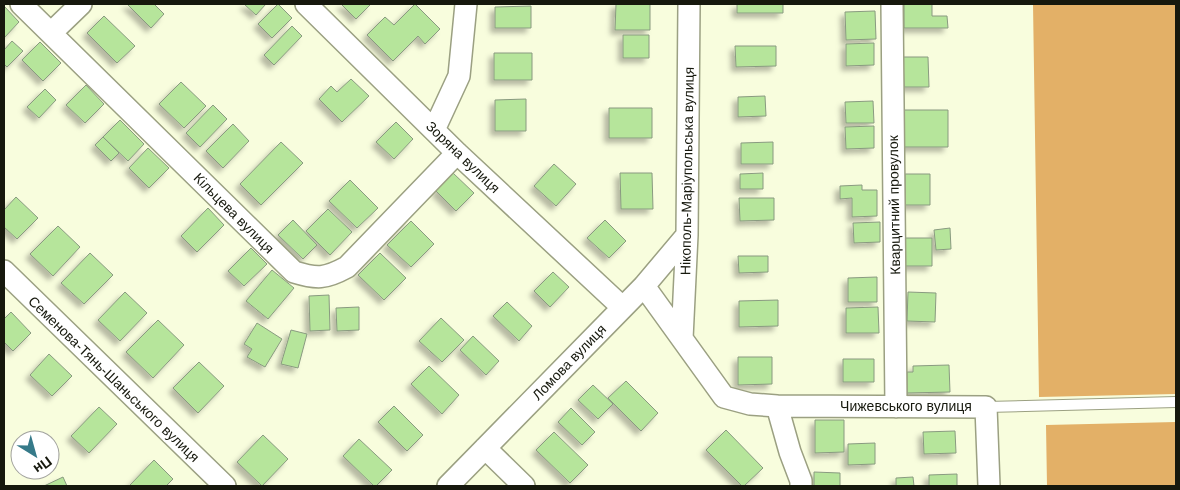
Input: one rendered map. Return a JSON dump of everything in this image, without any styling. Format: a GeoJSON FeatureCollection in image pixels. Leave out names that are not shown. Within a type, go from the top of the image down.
{"type":"FeatureCollection","features":[{"type":"Feature","properties":{"kind":"street","name":"Кільцева вулиця"},"geometry":{"type":"LineString","coordinates":[[21,4],[294,272],[312,278],[331,276],[347,267],[457,153]]}},
{"type":"Feature","properties":{"kind":"street"},"geometry":{"type":"LineString","coordinates":[[51,34],[81,4]]}},
{"type":"Feature","properties":{"kind":"street","name":"Зоряна вулиця"},"geometry":{"type":"LineString","coordinates":[[306,4],[457,153],[622,307]]}},
{"type":"Feature","properties":{"kind":"street"},"geometry":{"type":"LineString","coordinates":[[434,130],[459,76],[466,4]]}},
{"type":"Feature","properties":{"kind":"street","name":"Нікополь-Маріупольська вулиця"},"geometry":{"type":"LineString","coordinates":[[682,339],[687,235],[689,4]]}},
{"type":"Feature","properties":{"kind":"street","name":"Кварцитний провулок"},"geometry":{"type":"LineString","coordinates":[[892,4],[896,406]]}},
{"type":"Feature","properties":{"kind":"street","name":"Ломова вулиця"},"geometry":{"type":"LineString","coordinates":[[448,486],[644,286],[687,235]]}},
{"type":"Feature","properties":{"kind":"street","name":"Семенова-Тянь-Шаньського вулиця"},"geometry":{"type":"LineString","coordinates":[[4,271],[225,486]]}},
{"type":"Feature","properties":{"kind":"street"},"geometry":{"type":"LineString","coordinates":[[644,286],[724,398],[750,404],[777,406],[801,486]]}},
{"type":"Feature","properties":{"kind":"street","name":"Чижевського вулиця"},"geometry":{"type":"LineString","coordinates":[[777,406],[986,407],[988,486]]}},
{"type":"Feature","properties":{"kind":"street"},"geometry":{"type":"LineString","coordinates":[[485,448],[524,486]]}},
{"type":"Feature","properties":{"kind":"lane"},"geometry":{"type":"LineString","coordinates":[[986,407],[1176,402]]}},
{"type":"Feature","properties":{"kind":"shaded area"},"geometry":{"type":"Polygon","coordinates":[[[1033,4],[1176,4],[1176,394],[1039,397],[1033,4]]]}},
{"type":"Feature","properties":{"kind":"shaded area"},"geometry":{"type":"Polygon","coordinates":[[[1176,422],[1176,486],[1047,486],[1046,425],[1176,422]]]}},
{"type":"Feature","properties":{"kind":"building"},"geometry":{"type":"Polygon","coordinates":[[[127,4],[154,4],[164,14],[151,28],[127,4]]]}},
{"type":"Feature","properties":{"kind":"building"},"geometry":{"type":"Polygon","coordinates":[[[244,4],[266,4],[256,15],[244,4]]]}},
{"type":"Feature","properties":{"kind":"building"},"geometry":{"type":"Polygon","coordinates":[[[278,4],[292,18],[272,38],[258,24],[278,4]]]}},
{"type":"Feature","properties":{"kind":"building"},"geometry":{"type":"Polygon","coordinates":[[[341,4],[371,4],[356,19],[341,4]]]}},
{"type":"Feature","properties":{"kind":"building"},"geometry":{"type":"Polygon","coordinates":[[[415,4],[440,29],[425,44],[418,36],[393,61],[367,35],[385,17],[394,25],[415,4]]]}},
{"type":"Feature","properties":{"kind":"building"},"geometry":{"type":"Polygon","coordinates":[[[616,4],[650,4],[650,30],[615,30],[616,4]]]}},
{"type":"Feature","properties":{"kind":"building"},"geometry":{"type":"Polygon","coordinates":[[[737,4],[783,4],[783,13],[737,13],[737,4]]]}},
{"type":"Feature","properties":{"kind":"building"},"geometry":{"type":"Polygon","coordinates":[[[904,4],[932,4],[932,16],[947,16],[948,28],[904,28],[904,4]]]}},
{"type":"Feature","properties":{"kind":"building"},"geometry":{"type":"Polygon","coordinates":[[[4,6],[19,22],[4,38],[4,6]]]}},
{"type":"Feature","properties":{"kind":"building"},"geometry":{"type":"Polygon","coordinates":[[[531,6],[531,28],[495,28],[495,7],[531,6]]]}},
{"type":"Feature","properties":{"kind":"building"},"geometry":{"type":"Polygon","coordinates":[[[875,11],[876,39],[846,40],[845,12],[875,11]]]}},
{"type":"Feature","properties":{"kind":"building"},"geometry":{"type":"Polygon","coordinates":[[[104,16],[135,46],[117,63],[87,33],[104,16]]]}},
{"type":"Feature","properties":{"kind":"building"},"geometry":{"type":"Polygon","coordinates":[[[292,26],[302,36],[274,65],[264,55],[292,26]]]}},
{"type":"Feature","properties":{"kind":"building"},"geometry":{"type":"Polygon","coordinates":[[[623,35],[649,35],[649,58],[623,58],[623,35]]]}},
{"type":"Feature","properties":{"kind":"building"},"geometry":{"type":"Polygon","coordinates":[[[12,41],[23,51],[7,67],[4,64],[4,50],[12,41]]]}},
{"type":"Feature","properties":{"kind":"building"},"geometry":{"type":"Polygon","coordinates":[[[40,42],[61,63],[43,81],[22,60],[40,42]]]}},
{"type":"Feature","properties":{"kind":"building"},"geometry":{"type":"Polygon","coordinates":[[[874,43],[874,65],[846,66],[846,44],[874,43]]]}},
{"type":"Feature","properties":{"kind":"building"},"geometry":{"type":"Polygon","coordinates":[[[735,46],[776,46],[776,66],[736,67],[735,46]]]}},
{"type":"Feature","properties":{"kind":"building"},"geometry":{"type":"Polygon","coordinates":[[[494,53],[532,53],[532,80],[494,80],[494,53]]]}},
{"type":"Feature","properties":{"kind":"building"},"geometry":{"type":"Polygon","coordinates":[[[903,57],[928,57],[929,87],[904,87],[903,57]]]}},
{"type":"Feature","properties":{"kind":"building"},"geometry":{"type":"Polygon","coordinates":[[[351,79],[369,96],[342,122],[319,99],[331,86],[337,92],[351,79]]]}},
{"type":"Feature","properties":{"kind":"building"},"geometry":{"type":"Polygon","coordinates":[[[181,82],[206,106],[184,128],[159,104],[181,82]]]}},
{"type":"Feature","properties":{"kind":"building"},"geometry":{"type":"Polygon","coordinates":[[[86,85],[104,104],[85,123],[66,105],[86,85]]]}},
{"type":"Feature","properties":{"kind":"building"},"geometry":{"type":"Polygon","coordinates":[[[45,89],[56,100],[39,118],[27,107],[45,89]]]}},
{"type":"Feature","properties":{"kind":"building"},"geometry":{"type":"Polygon","coordinates":[[[765,96],[766,116],[738,117],[738,97],[765,96]]]}},
{"type":"Feature","properties":{"kind":"building"},"geometry":{"type":"Polygon","coordinates":[[[526,99],[526,131],[495,131],[495,100],[526,99]]]}},
{"type":"Feature","properties":{"kind":"building"},"geometry":{"type":"Polygon","coordinates":[[[873,101],[874,123],[846,123],[845,102],[873,101]]]}},
{"type":"Feature","properties":{"kind":"building"},"geometry":{"type":"Polygon","coordinates":[[[213,105],[227,119],[200,147],[186,133],[213,105]]]}},
{"type":"Feature","properties":{"kind":"building"},"geometry":{"type":"Polygon","coordinates":[[[609,108],[652,108],[652,138],[609,138],[609,108]]]}},
{"type":"Feature","properties":{"kind":"building"},"geometry":{"type":"Polygon","coordinates":[[[904,110],[948,110],[948,147],[904,147],[904,110]]]}},
{"type":"Feature","properties":{"kind":"building"},"geometry":{"type":"Polygon","coordinates":[[[120,120],[144,144],[128,161],[103,137],[120,120]]]}},
{"type":"Feature","properties":{"kind":"building"},"geometry":{"type":"Polygon","coordinates":[[[396,122],[413,139],[394,159],[376,142],[396,122]]]}},
{"type":"Feature","properties":{"kind":"building"},"geometry":{"type":"Polygon","coordinates":[[[233,124],[249,141],[223,168],[206,151],[233,124]]]}},
{"type":"Feature","properties":{"kind":"building"},"geometry":{"type":"Polygon","coordinates":[[[874,126],[874,148],[846,149],[845,127],[874,126]]]}},
{"type":"Feature","properties":{"kind":"building"},"geometry":{"type":"Polygon","coordinates":[[[103,137],[119,153],[111,161],[95,145],[103,137]]]}},
{"type":"Feature","properties":{"kind":"building"},"geometry":{"type":"Polygon","coordinates":[[[281,142],[303,163],[261,205],[240,184],[281,142]]]}},
{"type":"Feature","properties":{"kind":"building"},"geometry":{"type":"Polygon","coordinates":[[[773,142],[773,164],[741,164],[741,143],[773,142]]]}},
{"type":"Feature","properties":{"kind":"building"},"geometry":{"type":"Polygon","coordinates":[[[148,148],[169,168],[149,188],[129,168],[148,148]]]}},
{"type":"Feature","properties":{"kind":"building"},"geometry":{"type":"Polygon","coordinates":[[[554,164],[576,184],[556,206],[534,186],[554,164]]]}},
{"type":"Feature","properties":{"kind":"building"},"geometry":{"type":"Polygon","coordinates":[[[453,173],[474,193],[456,211],[436,191],[453,173]]]}},
{"type":"Feature","properties":{"kind":"building"},"geometry":{"type":"Polygon","coordinates":[[[620,173],[652,173],[653,209],[621,209],[620,173]]]}},
{"type":"Feature","properties":{"kind":"building"},"geometry":{"type":"Polygon","coordinates":[[[763,173],[763,189],[740,189],[740,174],[763,173]]]}},
{"type":"Feature","properties":{"kind":"building"},"geometry":{"type":"Polygon","coordinates":[[[905,174],[930,174],[930,205],[905,205],[905,174]]]}},
{"type":"Feature","properties":{"kind":"building"},"geometry":{"type":"Polygon","coordinates":[[[350,180],[378,208],[357,228],[329,201],[350,180]]]}},
{"type":"Feature","properties":{"kind":"building"},"geometry":{"type":"Polygon","coordinates":[[[862,185],[862,190],[877,190],[877,216],[852,217],[852,198],[840,199],[840,186],[862,185]]]}},
{"type":"Feature","properties":{"kind":"building"},"geometry":{"type":"Polygon","coordinates":[[[16,197],[38,218],[17,239],[4,227],[4,210],[16,197]]]}},
{"type":"Feature","properties":{"kind":"building"},"geometry":{"type":"Polygon","coordinates":[[[739,198],[774,198],[774,220],[740,221],[739,198]]]}},
{"type":"Feature","properties":{"kind":"building"},"geometry":{"type":"Polygon","coordinates":[[[208,208],[224,225],[197,252],[181,236],[208,208]]]}},
{"type":"Feature","properties":{"kind":"building"},"geometry":{"type":"Polygon","coordinates":[[[328,209],[352,232],[330,255],[306,231],[328,209]]]}},
{"type":"Feature","properties":{"kind":"building"},"geometry":{"type":"Polygon","coordinates":[[[293,220],[317,245],[303,259],[278,235],[293,220]]]}},
{"type":"Feature","properties":{"kind":"building"},"geometry":{"type":"Polygon","coordinates":[[[605,220],[626,241],[609,258],[587,238],[605,220]]]}},
{"type":"Feature","properties":{"kind":"building"},"geometry":{"type":"Polygon","coordinates":[[[411,221],[434,244],[411,267],[387,245],[411,221]]]}},
{"type":"Feature","properties":{"kind":"building"},"geometry":{"type":"Polygon","coordinates":[[[880,222],[880,242],[854,243],[853,223],[880,222]]]}},
{"type":"Feature","properties":{"kind":"building"},"geometry":{"type":"Polygon","coordinates":[[[58,226],[80,247],[53,276],[30,254],[58,226]]]}},
{"type":"Feature","properties":{"kind":"building"},"geometry":{"type":"Polygon","coordinates":[[[950,228],[951,249],[936,250],[934,230],[950,228]]]}},
{"type":"Feature","properties":{"kind":"building"},"geometry":{"type":"Polygon","coordinates":[[[905,238],[932,238],[932,266],[905,266],[905,238]]]}},
{"type":"Feature","properties":{"kind":"building"},"geometry":{"type":"Polygon","coordinates":[[[251,248],[267,264],[244,286],[228,271],[251,248]]]}},
{"type":"Feature","properties":{"kind":"building"},"geometry":{"type":"Polygon","coordinates":[[[90,253],[113,275],[84,304],[61,283],[90,253]]]}},
{"type":"Feature","properties":{"kind":"building"},"geometry":{"type":"Polygon","coordinates":[[[380,253],[406,278],[384,300],[358,275],[380,253]]]}},
{"type":"Feature","properties":{"kind":"building"},"geometry":{"type":"Polygon","coordinates":[[[738,256],[768,256],[768,272],[739,273],[738,256]]]}},
{"type":"Feature","properties":{"kind":"building"},"geometry":{"type":"Polygon","coordinates":[[[272,270],[294,288],[268,319],[246,301],[272,270]]]}},
{"type":"Feature","properties":{"kind":"building"},"geometry":{"type":"Polygon","coordinates":[[[553,272],[569,287],[550,307],[534,291],[553,272]]]}},
{"type":"Feature","properties":{"kind":"building"},"geometry":{"type":"Polygon","coordinates":[[[877,277],[877,302],[848,302],[848,278],[877,277]]]}},
{"type":"Feature","properties":{"kind":"building"},"geometry":{"type":"Polygon","coordinates":[[[125,292],[147,313],[120,341],[98,320],[125,292]]]}},
{"type":"Feature","properties":{"kind":"building"},"geometry":{"type":"Polygon","coordinates":[[[908,292],[936,293],[935,322],[907,321],[908,292]]]}},
{"type":"Feature","properties":{"kind":"building"},"geometry":{"type":"Polygon","coordinates":[[[329,295],[330,330],[310,331],[309,296],[329,295]]]}},
{"type":"Feature","properties":{"kind":"building"},"geometry":{"type":"Polygon","coordinates":[[[778,300],[778,326],[739,327],[739,301],[778,300]]]}},
{"type":"Feature","properties":{"kind":"building"},"geometry":{"type":"Polygon","coordinates":[[[507,302],[532,326],[519,341],[493,316],[507,302]]]}},
{"type":"Feature","properties":{"kind":"building"},"geometry":{"type":"Polygon","coordinates":[[[359,307],[359,330],[337,331],[336,308],[359,307]]]}},
{"type":"Feature","properties":{"kind":"building"},"geometry":{"type":"Polygon","coordinates":[[[878,307],[879,333],[846,333],[846,308],[878,307]]]}},
{"type":"Feature","properties":{"kind":"building"},"geometry":{"type":"Polygon","coordinates":[[[11,312],[31,333],[13,351],[4,342],[4,319],[11,312]]]}},
{"type":"Feature","properties":{"kind":"building"},"geometry":{"type":"Polygon","coordinates":[[[441,318],[464,340],[442,362],[419,341],[441,318]]]}},
{"type":"Feature","properties":{"kind":"building"},"geometry":{"type":"Polygon","coordinates":[[[158,320],[184,345],[153,378],[126,352],[158,320]]]}},
{"type":"Feature","properties":{"kind":"building"},"geometry":{"type":"Polygon","coordinates":[[[257,323],[282,339],[265,367],[247,357],[252,349],[244,344],[257,323]]]}},
{"type":"Feature","properties":{"kind":"building"},"geometry":{"type":"Polygon","coordinates":[[[291,330],[307,334],[298,368],[281,364],[291,330]]]}},
{"type":"Feature","properties":{"kind":"building"},"geometry":{"type":"Polygon","coordinates":[[[473,336],[499,361],[486,375],[460,350],[473,336]]]}},
{"type":"Feature","properties":{"kind":"building"},"geometry":{"type":"Polygon","coordinates":[[[49,354],[72,376],[52,396],[30,375],[49,354]]]}},
{"type":"Feature","properties":{"kind":"building"},"geometry":{"type":"Polygon","coordinates":[[[738,357],[772,357],[772,384],[738,385],[738,357]]]}},
{"type":"Feature","properties":{"kind":"building"},"geometry":{"type":"Polygon","coordinates":[[[843,359],[874,359],[874,382],[843,382],[843,359]]]}},
{"type":"Feature","properties":{"kind":"building"},"geometry":{"type":"Polygon","coordinates":[[[199,362],[224,386],[198,413],[173,388],[199,362]]]}},
{"type":"Feature","properties":{"kind":"building"},"geometry":{"type":"Polygon","coordinates":[[[949,365],[950,392],[907,393],[907,372],[913,372],[913,366],[949,365]]]}},
{"type":"Feature","properties":{"kind":"building"},"geometry":{"type":"Polygon","coordinates":[[[429,366],[459,395],[442,414],[411,384],[429,366]]]}},
{"type":"Feature","properties":{"kind":"building"},"geometry":{"type":"Polygon","coordinates":[[[626,381],[658,413],[641,431],[608,398],[626,381]]]}},
{"type":"Feature","properties":{"kind":"building"},"geometry":{"type":"Polygon","coordinates":[[[593,385],[613,404],[598,419],[578,400],[593,385]]]}},
{"type":"Feature","properties":{"kind":"building"},"geometry":{"type":"Polygon","coordinates":[[[394,406],[423,435],[407,451],[378,422],[394,406]]]}},
{"type":"Feature","properties":{"kind":"building"},"geometry":{"type":"Polygon","coordinates":[[[99,407],[117,424],[89,453],[71,436],[99,407]]]}},
{"type":"Feature","properties":{"kind":"building"},"geometry":{"type":"Polygon","coordinates":[[[571,408],[595,432],[582,445],[558,422],[571,408]]]}},
{"type":"Feature","properties":{"kind":"building"},"geometry":{"type":"Polygon","coordinates":[[[815,420],[844,420],[844,452],[815,453],[815,420]]]}},
{"type":"Feature","properties":{"kind":"building"},"geometry":{"type":"Polygon","coordinates":[[[726,430],[763,468],[744,486],[706,450],[726,430]]]}},
{"type":"Feature","properties":{"kind":"building"},"geometry":{"type":"Polygon","coordinates":[[[955,431],[956,453],[924,454],[923,432],[955,431]]]}},
{"type":"Feature","properties":{"kind":"building"},"geometry":{"type":"Polygon","coordinates":[[[554,432],[588,465],[570,483],[536,450],[554,432]]]}},
{"type":"Feature","properties":{"kind":"building"},"geometry":{"type":"Polygon","coordinates":[[[263,435],[288,459],[262,486],[237,462],[263,435]]]}},
{"type":"Feature","properties":{"kind":"building"},"geometry":{"type":"Polygon","coordinates":[[[359,439],[392,470],[376,486],[343,456],[359,439]]]}},
{"type":"Feature","properties":{"kind":"building"},"geometry":{"type":"Polygon","coordinates":[[[875,443],[875,464],[848,465],[848,444],[875,443]]]}},
{"type":"Feature","properties":{"kind":"building"},"geometry":{"type":"Polygon","coordinates":[[[154,460],[173,479],[166,486],[131,486],[130,485],[154,460]]]}},
{"type":"Feature","properties":{"kind":"building"},"geometry":{"type":"Polygon","coordinates":[[[814,472],[840,473],[840,486],[814,486],[814,472]]]}},
{"type":"Feature","properties":{"kind":"building"},"geometry":{"type":"Polygon","coordinates":[[[957,474],[957,486],[929,486],[929,475],[957,474]]]}},
{"type":"Feature","properties":{"kind":"building"},"geometry":{"type":"Polygon","coordinates":[[[63,477],[67,486],[44,486],[60,480],[63,477]]]}},
{"type":"Feature","properties":{"kind":"building"},"geometry":{"type":"Polygon","coordinates":[[[913,477],[914,486],[896,486],[896,478],[913,477]]]}}]}
